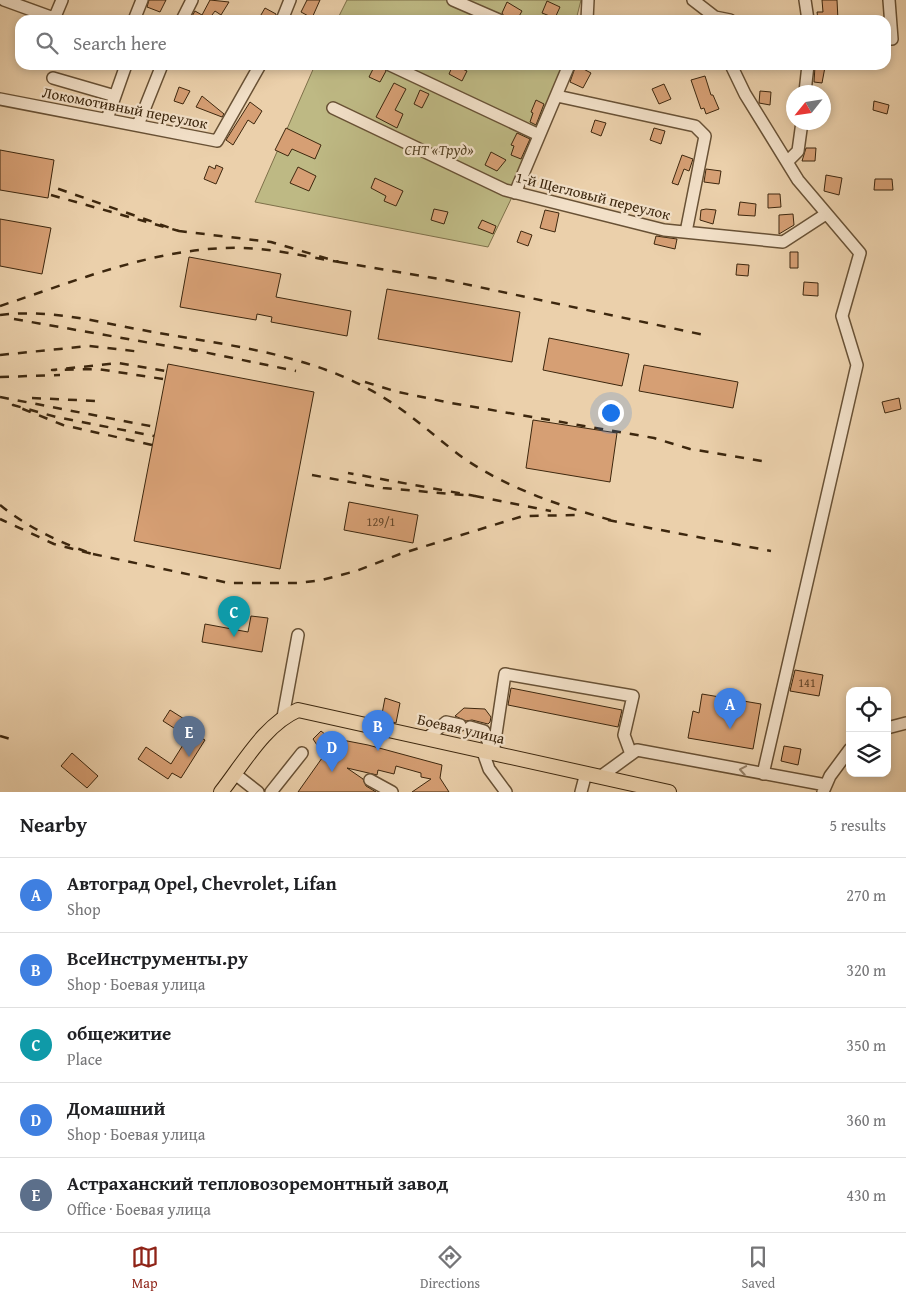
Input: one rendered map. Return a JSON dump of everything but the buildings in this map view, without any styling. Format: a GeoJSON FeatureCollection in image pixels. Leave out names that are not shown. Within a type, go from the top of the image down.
{"type":"FeatureCollection","features":[{"type":"Feature","properties":{"kind":"main road","name":"Боевая улица"},"geometry":{"type":"LineString","coordinates":[[283,717],[298,710],[669,792]]}},
{"type":"Feature","properties":{"kind":"main road"},"geometry":{"type":"LineString","coordinates":[[221,792],[269,730],[283,717]]}},
{"type":"Feature","properties":{"kind":"street"},"geometry":{"type":"LineString","coordinates":[[4,0],[46,15]]}},
{"type":"Feature","properties":{"kind":"street"},"geometry":{"type":"LineString","coordinates":[[58,15],[62,0]]}},
{"type":"Feature","properties":{"kind":"street"},"geometry":{"type":"LineString","coordinates":[[136,15],[142,0]]}},
{"type":"Feature","properties":{"kind":"street"},"geometry":{"type":"LineString","coordinates":[[184,15],[192,0]]}},
{"type":"Feature","properties":{"kind":"street"},"geometry":{"type":"LineString","coordinates":[[284,15],[290,0]]}},
{"type":"Feature","properties":{"kind":"street"},"geometry":{"type":"LineString","coordinates":[[453,0],[488,15]]}},
{"type":"Feature","properties":{"kind":"street"},"geometry":{"type":"LineString","coordinates":[[587,15],[588,0]]}},
{"type":"Feature","properties":{"kind":"street"},"geometry":{"type":"LineString","coordinates":[[805,0],[807,15]]}},
{"type":"Feature","properties":{"kind":"street"},"geometry":{"type":"LineString","coordinates":[[890,0],[890,15]]}},
{"type":"Feature","properties":{"kind":"street"},"geometry":{"type":"LineString","coordinates":[[699,2],[706,15]]}},
{"type":"Feature","properties":{"kind":"street"},"geometry":{"type":"LineString","coordinates":[[699,2],[713,15]]}},
{"type":"Feature","properties":{"kind":"street"},"geometry":{"type":"LineString","coordinates":[[107,120],[124,70]]}},
{"type":"Feature","properties":{"kind":"street"},"geometry":{"type":"LineString","coordinates":[[138,125],[160,70]]}},
{"type":"Feature","properties":{"kind":"street","name":"Локомотивный переулок"},"geometry":{"type":"LineString","coordinates":[[0,99],[217,141],[257,70]]}},
{"type":"Feature","properties":{"kind":"street"},"geometry":{"type":"LineString","coordinates":[[401,70],[539,135]]}},
{"type":"Feature","properties":{"kind":"street"},"geometry":{"type":"LineString","coordinates":[[515,193],[539,135],[558,96],[567,70]]}},
{"type":"Feature","properties":{"kind":"street"},"geometry":{"type":"LineString","coordinates":[[733,70],[745,94],[798,180],[860,253],[842,316],[857,365],[763,774]]}},
{"type":"Feature","properties":{"kind":"street"},"geometry":{"type":"LineString","coordinates":[[806,85],[807,70]]}},
{"type":"Feature","properties":{"kind":"street"},"geometry":{"type":"LineString","coordinates":[[53,78],[115,96]]}},
{"type":"Feature","properties":{"kind":"street"},"geometry":{"type":"LineString","coordinates":[[558,96],[694,126],[704,136],[686,232]]}},
{"type":"Feature","properties":{"kind":"street","name":"1-й Щегловый переулок"},"geometry":{"type":"LineString","coordinates":[[333,108],[515,193],[664,230],[783,242],[826,214]]}},
{"type":"Feature","properties":{"kind":"street"},"geometry":{"type":"LineString","coordinates":[[787,162],[798,151],[801,130]]}},
{"type":"Feature","properties":{"kind":"street"},"geometry":{"type":"LineString","coordinates":[[283,717],[298,635]]}},
{"type":"Feature","properties":{"kind":"street"},"geometry":{"type":"LineString","coordinates":[[488,753],[505,674],[633,696],[624,735],[631,754]]}},
{"type":"Feature","properties":{"kind":"street"},"geometry":{"type":"LineString","coordinates":[[427,738],[446,722],[484,730],[489,768],[508,791]]}},
{"type":"Feature","properties":{"kind":"street"},"geometry":{"type":"LineString","coordinates":[[891,727],[906,723]]}},
{"type":"Feature","properties":{"kind":"street"},"geometry":{"type":"LineString","coordinates":[[600,777],[637,750],[763,774],[824,789],[830,776],[846,754]]}},
{"type":"Feature","properties":{"kind":"street"},"geometry":{"type":"LineString","coordinates":[[271,792],[302,754]]}},
{"type":"Feature","properties":{"kind":"street"},"geometry":{"type":"LineString","coordinates":[[235,774],[258,792]]}},
{"type":"Feature","properties":{"kind":"street"},"geometry":{"type":"LineString","coordinates":[[581,792],[586,774]]}},
{"type":"Feature","properties":{"kind":"street"},"geometry":{"type":"LineString","coordinates":[[370,780],[392,792]]}},
{"type":"Feature","properties":{"kind":"green space"},"geometry":{"type":"Polygon","coordinates":[[[347,0],[581,0],[577,15],[340,15],[347,0]]]}},
{"type":"Feature","properties":{"kind":"green space","name":"СНТ «Труд»"},"geometry":{"type":"Polygon","coordinates":[[[313,70],[564,70],[513,195],[488,247],[255,202],[313,70]]]}},
{"type":"Feature","properties":{"kind":"railway"},"geometry":{"type":"LineString","coordinates":[[51,195],[179,231],[53,187]]}},
{"type":"Feature","properties":{"kind":"railway"},"geometry":{"type":"LineString","coordinates":[[0,306],[111,269],[139,261],[196,250],[254,249],[339,262],[271,242],[179,231]]}},
{"type":"Feature","properties":{"kind":"railway"},"geometry":{"type":"LineString","coordinates":[[339,262],[446,280],[709,336]]}},
{"type":"Feature","properties":{"kind":"railway"},"geometry":{"type":"LineString","coordinates":[[0,315],[54,315],[89,320],[264,352],[324,369],[353,381],[381,396],[412,417],[462,457],[498,478],[555,503],[614,521]]}},
{"type":"Feature","properties":{"kind":"railway"},"geometry":{"type":"LineString","coordinates":[[14,319],[196,351]]}},
{"type":"Feature","properties":{"kind":"railway"},"geometry":{"type":"LineString","coordinates":[[0,355],[89,346],[142,352]]}},
{"type":"Feature","properties":{"kind":"railway"},"geometry":{"type":"LineString","coordinates":[[189,349],[296,371]]}},
{"type":"Feature","properties":{"kind":"railway"},"geometry":{"type":"LineString","coordinates":[[163,379],[98,369],[52,370],[119,363],[166,371]]}},
{"type":"Feature","properties":{"kind":"railway"},"geometry":{"type":"LineString","coordinates":[[0,377],[60,375]]}},
{"type":"Feature","properties":{"kind":"railway"},"geometry":{"type":"LineString","coordinates":[[365,382],[398,392],[451,403],[654,438],[690,449],[762,461]]}},
{"type":"Feature","properties":{"kind":"railway"},"geometry":{"type":"LineString","coordinates":[[0,397],[155,427]]}},
{"type":"Feature","properties":{"kind":"railway"},"geometry":{"type":"LineString","coordinates":[[32,398],[97,401]]}},
{"type":"Feature","properties":{"kind":"railway"},"geometry":{"type":"LineString","coordinates":[[152,445],[63,425],[13,405],[56,417],[154,436]]}},
{"type":"Feature","properties":{"kind":"railway"},"geometry":{"type":"LineString","coordinates":[[312,475],[383,488],[475,496],[348,473]]}},
{"type":"Feature","properties":{"kind":"railway"},"geometry":{"type":"LineString","coordinates":[[475,496],[551,511]]}},
{"type":"Feature","properties":{"kind":"railway"},"geometry":{"type":"LineString","coordinates":[[0,505],[44,534],[93,554],[54,544],[0,519]]}},
{"type":"Feature","properties":{"kind":"railway"},"geometry":{"type":"LineString","coordinates":[[93,554],[229,583],[299,583],[322,580],[356,571],[400,554],[523,516],[578,515]]}},
{"type":"Feature","properties":{"kind":"railway"},"geometry":{"type":"LineString","coordinates":[[608,520],[771,551]]}},
{"type":"Feature","properties":{"kind":"railway"},"geometry":{"type":"LineString","coordinates":[[0,736],[14,740]]}},
{"type":"Feature","properties":{"kind":"place","name":"общежитие"},"geometry":{"type":"Point","coordinates":[234,637]}},
{"type":"Feature","properties":{"kind":"place","name":"Автоград Opel, Chevrolet, Lifan"},"geometry":{"type":"Point","coordinates":[730,729]}},
{"type":"Feature","properties":{"kind":"place","name":"ВсеИнструменты.ру"},"geometry":{"type":"Point","coordinates":[378,751]}},
{"type":"Feature","properties":{"kind":"place","name":"Астраханский тепловозоремонтный завод"},"geometry":{"type":"Point","coordinates":[189,757]}},
{"type":"Feature","properties":{"kind":"place","name":"Домашний"},"geometry":{"type":"Point","coordinates":[332,772]}}]}
